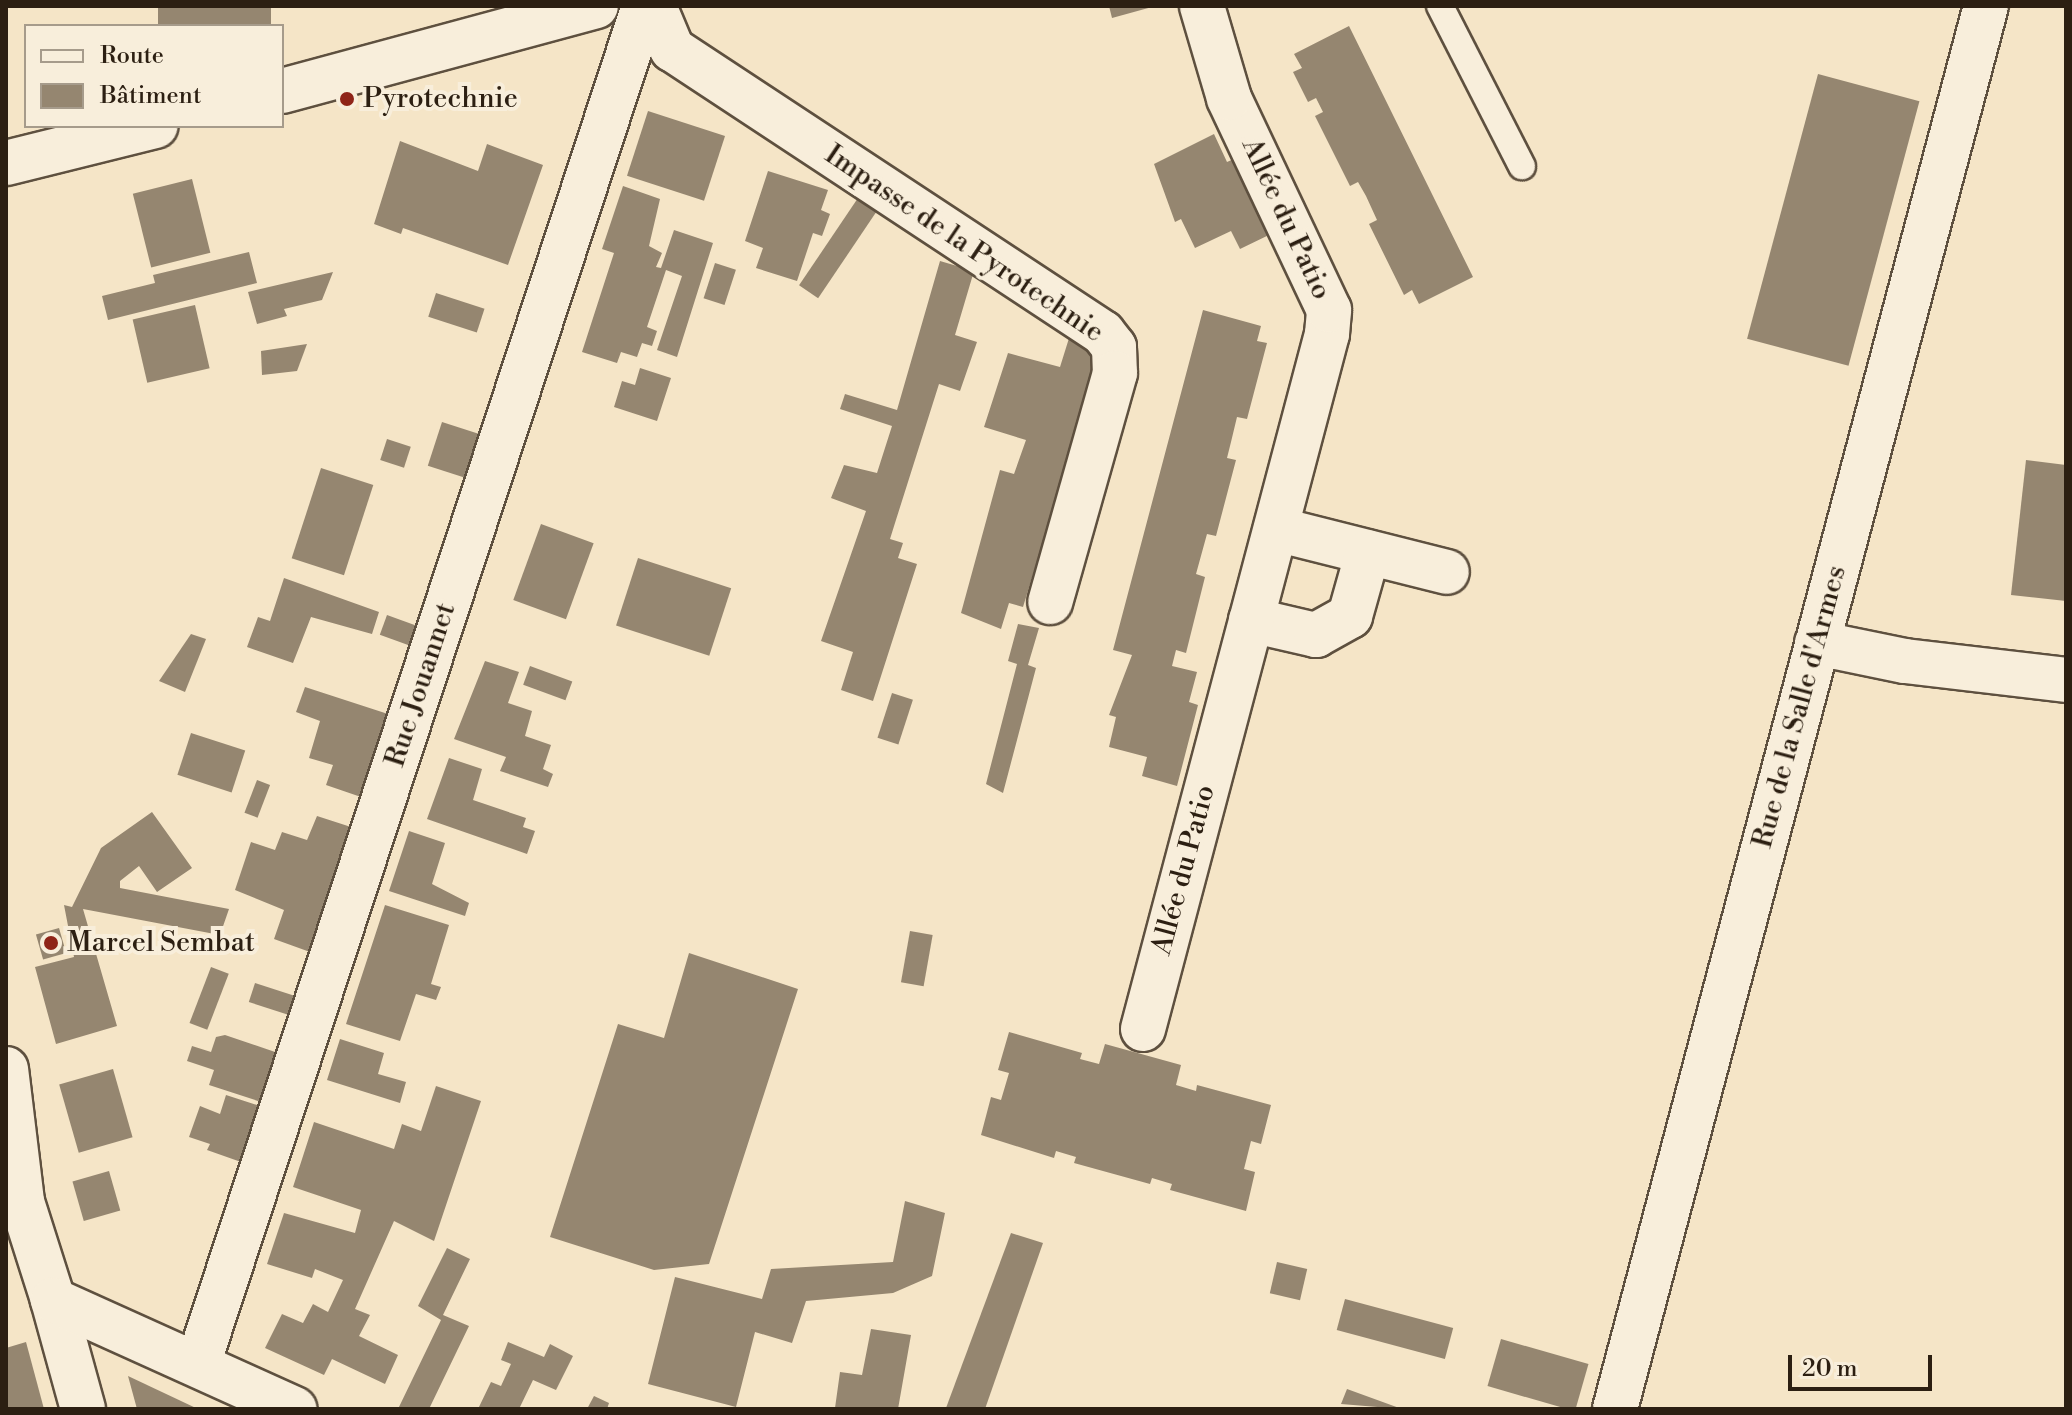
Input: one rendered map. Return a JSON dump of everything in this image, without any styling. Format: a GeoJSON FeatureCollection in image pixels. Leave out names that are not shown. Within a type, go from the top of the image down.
{"type":"FeatureCollection","features":[{"type":"Feature","properties":{"kind":"street"},"geometry":{"type":"LineString","coordinates":[[284,90],[596,6]]}},
{"type":"Feature","properties":{"kind":"street","name":"Rue Jouannet"},"geometry":{"type":"LineString","coordinates":[[198,1364],[644,6]]}},
{"type":"Feature","properties":{"kind":"street","name":"Impasse de la Pyrotechnie"},"geometry":{"type":"LineString","coordinates":[[654,6],[672,49],[1103,333],[1114,347],[1115,373],[1050,602]]}},
{"type":"Feature","properties":{"kind":"street","name":"Allée du Patio"},"geometry":{"type":"LineString","coordinates":[[1143,1029],[1276,529],[1329,310],[1229,98],[1202,6]]}},
{"type":"Feature","properties":{"kind":"street","name":"Rue de la Salle d'Armes"},"geometry":{"type":"LineString","coordinates":[[1615,1409],[1986,6]]}},
{"type":"Feature","properties":{"kind":"street"},"geometry":{"type":"LineString","coordinates":[[6,163],[147,128]]}},
{"type":"Feature","properties":{"kind":"street"},"geometry":{"type":"LineString","coordinates":[[1276,529],[1447,572]]}},
{"type":"Feature","properties":{"kind":"street"},"geometry":{"type":"LineString","coordinates":[[1251,620],[1316,635],[1350,616],[1368,552]]}},
{"type":"Feature","properties":{"kind":"street"},"geometry":{"type":"LineString","coordinates":[[1817,643],[1905,661],[2066,680]]}},
{"type":"Feature","properties":{"kind":"street"},"geometry":{"type":"LineString","coordinates":[[6,1073],[14,1183],[53,1300],[83,1409]]}},
{"type":"Feature","properties":{"kind":"street"},"geometry":{"type":"LineString","coordinates":[[53,1300],[294,1409]]}},
{"type":"Feature","properties":{"kind":"lane"},"geometry":{"type":"LineString","coordinates":[[1440,6],[1522,166]]}},
{"type":"Feature","properties":{"kind":"building"},"geometry":{"type":"Polygon","coordinates":[[[158,6],[271,6],[271,24],[158,24],[158,6]]]}},
{"type":"Feature","properties":{"kind":"building"},"geometry":{"type":"Polygon","coordinates":[[[1109,6],[1152,6],[1152,7],[1112,18],[1109,6]]]}},
{"type":"Feature","properties":{"kind":"building"},"geometry":{"type":"Polygon","coordinates":[[[1349,26],[1473,277],[1419,304],[1412,290],[1404,295],[1369,224],[1377,220],[1366,196],[1358,182],[1350,186],[1315,116],[1323,112],[1316,98],[1308,102],[1293,72],[1302,68],[1294,54],[1349,26]]]}},
{"type":"Feature","properties":{"kind":"building"},"geometry":{"type":"Polygon","coordinates":[[[1818,74],[1919,101],[1849,366],[1747,339],[1818,74]]]}},
{"type":"Feature","properties":{"kind":"building"},"geometry":{"type":"Polygon","coordinates":[[[648,111],[725,136],[704,201],[627,176],[648,111]]]}},
{"type":"Feature","properties":{"kind":"building"},"geometry":{"type":"Polygon","coordinates":[[[1214,134],[1227,162],[1236,158],[1273,233],[1240,249],[1231,231],[1195,248],[1181,219],[1175,222],[1154,164],[1214,134]]]}},
{"type":"Feature","properties":{"kind":"building"},"geometry":{"type":"Polygon","coordinates":[[[400,141],[478,171],[487,144],[543,165],[508,265],[403,228],[401,234],[374,224],[400,141]]]}},
{"type":"Feature","properties":{"kind":"building"},"geometry":{"type":"Polygon","coordinates":[[[768,171],[828,190],[821,210],[830,214],[822,236],[813,233],[797,281],[756,268],[763,248],[745,241],[768,171]]]}},
{"type":"Feature","properties":{"kind":"building"},"geometry":{"type":"Polygon","coordinates":[[[192,179],[210,253],[151,267],[133,194],[192,179]]]}},
{"type":"Feature","properties":{"kind":"building"},"geometry":{"type":"Polygon","coordinates":[[[623,186],[660,199],[649,246],[662,253],[656,267],[661,268],[674,230],[713,243],[677,357],[657,350],[682,276],[666,270],[647,327],[657,331],[652,346],[642,343],[637,357],[621,352],[617,363],[582,352],[614,253],[602,249],[623,186]]]}},
{"type":"Feature","properties":{"kind":"building"},"geometry":{"type":"Polygon","coordinates":[[[860,195],[879,208],[818,298],[799,285],[860,195]]]}},
{"type":"Feature","properties":{"kind":"building"},"geometry":{"type":"Polygon","coordinates":[[[249,252],[257,283],[108,320],[102,296],[155,283],[153,275],[249,252]]]}},
{"type":"Feature","properties":{"kind":"building"},"geometry":{"type":"Polygon","coordinates":[[[940,261],[974,271],[955,335],[977,342],[960,391],[939,384],[890,539],[903,543],[898,558],[917,564],[873,701],[841,690],[853,652],[821,641],[866,511],[831,498],[844,465],[877,473],[892,426],[840,409],[845,394],[897,410],[940,261]]]}},
{"type":"Feature","properties":{"kind":"building"},"geometry":{"type":"Polygon","coordinates":[[[715,263],[736,270],[724,305],[704,298],[715,263]]]}},
{"type":"Feature","properties":{"kind":"building"},"geometry":{"type":"Polygon","coordinates":[[[333,272],[322,300],[284,309],[287,316],[257,324],[248,292],[333,272]]]}},
{"type":"Feature","properties":{"kind":"building"},"geometry":{"type":"Polygon","coordinates":[[[436,293],[485,309],[477,333],[428,317],[436,293]]]}},
{"type":"Feature","properties":{"kind":"building"},"geometry":{"type":"Polygon","coordinates":[[[195,305],[210,368],[147,383],[133,319],[195,305]]]}},
{"type":"Feature","properties":{"kind":"building"},"geometry":{"type":"Polygon","coordinates":[[[1203,310],[1261,326],[1257,341],[1267,343],[1247,419],[1237,417],[1227,458],[1236,460],[1216,536],[1207,534],[1196,574],[1205,577],[1186,653],[1176,650],[1172,666],[1197,672],[1189,702],[1198,705],[1177,786],[1142,776],[1147,757],[1109,747],[1116,717],[1109,715],[1132,655],[1113,650],[1203,310]]]}},
{"type":"Feature","properties":{"kind":"building"},"geometry":{"type":"Polygon","coordinates":[[[1070,335],[1100,355],[1023,607],[1009,603],[1001,629],[961,613],[1000,470],[1014,474],[1026,440],[984,427],[1008,353],[1060,367],[1070,335]]]}},
{"type":"Feature","properties":{"kind":"building"},"geometry":{"type":"Polygon","coordinates":[[[307,344],[297,371],[262,375],[261,351],[307,344]]]}},
{"type":"Feature","properties":{"kind":"building"},"geometry":{"type":"Polygon","coordinates":[[[640,368],[671,378],[657,421],[614,407],[622,381],[635,385],[640,368]]]}},
{"type":"Feature","properties":{"kind":"building"},"geometry":{"type":"Polygon","coordinates":[[[442,422],[480,434],[466,478],[428,466],[442,422]]]}},
{"type":"Feature","properties":{"kind":"building"},"geometry":{"type":"Polygon","coordinates":[[[387,439],[411,447],[404,468],[380,460],[387,439]]]}},
{"type":"Feature","properties":{"kind":"building"},"geometry":{"type":"Polygon","coordinates":[[[2026,460],[2066,465],[2066,601],[2011,595],[2026,460]]]}},
{"type":"Feature","properties":{"kind":"building"},"geometry":{"type":"Polygon","coordinates":[[[321,468],[373,485],[344,575],[292,558],[321,468]]]}},
{"type":"Feature","properties":{"kind":"building"},"geometry":{"type":"Polygon","coordinates":[[[541,524],[594,543],[566,619],[513,600],[541,524]]]}},
{"type":"Feature","properties":{"kind":"building"},"geometry":{"type":"Polygon","coordinates":[[[638,558],[731,588],[709,656],[616,626],[638,558]]]}},
{"type":"Feature","properties":{"kind":"building"},"geometry":{"type":"Polygon","coordinates":[[[284,578],[379,612],[372,634],[311,617],[293,663],[247,647],[258,617],[270,621],[284,578]]]}},
{"type":"Feature","properties":{"kind":"building"},"geometry":{"type":"Polygon","coordinates":[[[387,615],[418,626],[411,646],[380,635],[387,615]]]}},
{"type":"Feature","properties":{"kind":"building"},"geometry":{"type":"Polygon","coordinates":[[[1018,624],[1039,628],[1028,665],[1036,668],[1003,793],[986,784],[1017,664],[1008,661],[1018,624]]]}},
{"type":"Feature","properties":{"kind":"building"},"geometry":{"type":"Polygon","coordinates":[[[191,634],[206,639],[185,692],[159,681],[191,634]]]}},
{"type":"Feature","properties":{"kind":"building"},"geometry":{"type":"Polygon","coordinates":[[[485,661],[519,672],[508,703],[532,711],[525,736],[551,745],[543,769],[553,774],[548,787],[500,771],[506,757],[454,739],[485,661]]]}},
{"type":"Feature","properties":{"kind":"building"},"geometry":{"type":"Polygon","coordinates":[[[530,666],[572,681],[565,700],[523,685],[530,666]]]}},
{"type":"Feature","properties":{"kind":"building"},"geometry":{"type":"Polygon","coordinates":[[[305,687],[388,714],[361,797],[326,785],[333,765],[309,758],[320,721],[296,712],[305,687]]]}},
{"type":"Feature","properties":{"kind":"building"},"geometry":{"type":"Polygon","coordinates":[[[892,693],[913,700],[898,744],[877,738],[892,693]]]}},
{"type":"Feature","properties":{"kind":"building"},"geometry":{"type":"Polygon","coordinates":[[[191,733],[245,751],[232,792],[177,775],[191,733]]]}},
{"type":"Feature","properties":{"kind":"building"},"geometry":{"type":"Polygon","coordinates":[[[449,758],[482,769],[473,800],[526,818],[523,827],[535,831],[527,854],[427,819],[449,758]]]}},
{"type":"Feature","properties":{"kind":"building"},"geometry":{"type":"Polygon","coordinates":[[[257,780],[270,785],[258,818],[244,813],[257,780]]]}},
{"type":"Feature","properties":{"kind":"building"},"geometry":{"type":"Polygon","coordinates":[[[152,812],[192,868],[157,892],[139,866],[120,881],[120,888],[229,909],[220,935],[83,909],[117,1026],[56,1044],[35,967],[74,957],[64,905],[72,907],[101,848],[152,812]]]}},
{"type":"Feature","properties":{"kind":"building"},"geometry":{"type":"Polygon","coordinates":[[[317,816],[351,827],[310,952],[274,939],[284,910],[235,890],[251,842],[275,850],[282,832],[307,840],[317,816]]]}},
{"type":"Feature","properties":{"kind":"building"},"geometry":{"type":"Polygon","coordinates":[[[409,831],[445,843],[432,884],[469,903],[465,916],[389,891],[409,831]]]}},
{"type":"Feature","properties":{"kind":"building"},"geometry":{"type":"Polygon","coordinates":[[[385,905],[449,925],[431,984],[441,987],[436,1000],[416,994],[400,1041],[346,1024],[385,905]]]}},
{"type":"Feature","properties":{"kind":"building","name":"Marcel Sembat"},"geometry":{"type":"Polygon","coordinates":[[[59,928],[66,953],[43,960],[36,935],[59,928]]]}},
{"type":"Feature","properties":{"kind":"building"},"geometry":{"type":"Polygon","coordinates":[[[910,931],[933,935],[924,986],[901,982],[910,931]]]}},
{"type":"Feature","properties":{"kind":"building"},"geometry":{"type":"Polygon","coordinates":[[[689,953],[798,989],[709,1264],[654,1270],[550,1237],[618,1024],[664,1038],[689,953]]]}},
{"type":"Feature","properties":{"kind":"building"},"geometry":{"type":"Polygon","coordinates":[[[211,967],[229,974],[207,1030],[189,1023],[211,967]]]}},
{"type":"Feature","properties":{"kind":"building"},"geometry":{"type":"Polygon","coordinates":[[[255,983],[296,996],[290,1015],[249,1002],[255,983]]]}},
{"type":"Feature","properties":{"kind":"building"},"geometry":{"type":"Polygon","coordinates":[[[1009,1032],[1082,1053],[1080,1059],[1099,1064],[1105,1044],[1181,1065],[1176,1085],[1196,1091],[1197,1085],[1271,1105],[1261,1144],[1251,1141],[1244,1169],[1255,1172],[1246,1211],[1170,1190],[1172,1184],[1152,1178],[1150,1184],[1074,1163],[1076,1157],[1056,1151],[1054,1158],[981,1135],[991,1097],[1001,1100],[1009,1073],[998,1070],[1009,1032]]]}},
{"type":"Feature","properties":{"kind":"building"},"geometry":{"type":"Polygon","coordinates":[[[225,1035],[278,1053],[261,1102],[209,1085],[214,1070],[187,1061],[192,1046],[211,1052],[216,1037],[225,1035]]]}},
{"type":"Feature","properties":{"kind":"building"},"geometry":{"type":"Polygon","coordinates":[[[340,1039],[384,1053],[378,1074],[406,1082],[400,1103],[327,1080],[340,1039]]]}},
{"type":"Feature","properties":{"kind":"building"},"geometry":{"type":"Polygon","coordinates":[[[113,1069],[133,1137],[79,1153],[59,1084],[113,1069]]]}},
{"type":"Feature","properties":{"kind":"building"},"geometry":{"type":"Polygon","coordinates":[[[436,1086],[481,1101],[434,1241],[394,1221],[355,1309],[370,1315],[359,1336],[398,1355],[385,1384],[332,1359],[324,1375],[265,1348],[282,1314],[303,1323],[313,1304],[328,1312],[343,1280],[315,1269],[312,1278],[267,1264],[284,1213],[355,1233],[361,1210],[293,1187],[314,1122],[394,1149],[402,1124],[421,1131],[436,1086]]]}},
{"type":"Feature","properties":{"kind":"building"},"geometry":{"type":"Polygon","coordinates":[[[226,1095],[260,1106],[241,1162],[207,1150],[210,1144],[189,1137],[200,1106],[220,1114],[226,1095]]]}},
{"type":"Feature","properties":{"kind":"building"},"geometry":{"type":"Polygon","coordinates":[[[109,1171],[120,1210],[84,1221],[72,1181],[109,1171]]]}},
{"type":"Feature","properties":{"kind":"building"},"geometry":{"type":"Polygon","coordinates":[[[905,1201],[945,1213],[932,1276],[893,1293],[806,1301],[792,1343],[755,1332],[736,1407],[648,1384],[675,1277],[762,1299],[771,1269],[893,1262],[905,1201]]]}},
{"type":"Feature","properties":{"kind":"building"},"geometry":{"type":"Polygon","coordinates":[[[1011,1233],[1043,1243],[985,1409],[946,1408],[1011,1233]]]}},
{"type":"Feature","properties":{"kind":"building"},"geometry":{"type":"Polygon","coordinates":[[[447,1248],[470,1259],[443,1315],[469,1326],[429,1409],[398,1409],[441,1320],[418,1306],[447,1248]]]}},
{"type":"Feature","properties":{"kind":"building"},"geometry":{"type":"Polygon","coordinates":[[[1277,1262],[1307,1269],[1300,1300],[1270,1293],[1277,1262]]]}},
{"type":"Feature","properties":{"kind":"building"},"geometry":{"type":"Polygon","coordinates":[[[1345,1299],[1453,1328],[1445,1359],[1337,1330],[1345,1299]]]}},
{"type":"Feature","properties":{"kind":"building"},"geometry":{"type":"Polygon","coordinates":[[[871,1329],[911,1335],[898,1409],[835,1408],[840,1372],[862,1375],[871,1329]]]}},
{"type":"Feature","properties":{"kind":"building"},"geometry":{"type":"Polygon","coordinates":[[[1501,1339],[1588,1364],[1576,1409],[1487,1386],[1501,1339]]]}},
{"type":"Feature","properties":{"kind":"building"},"geometry":{"type":"Polygon","coordinates":[[[26,1342],[44,1409],[6,1409],[6,1348],[26,1342]]]}},
{"type":"Feature","properties":{"kind":"building"},"geometry":{"type":"Polygon","coordinates":[[[508,1342],[544,1357],[550,1344],[573,1356],[556,1390],[533,1380],[519,1409],[478,1409],[491,1382],[501,1386],[511,1364],[501,1360],[508,1342]]]}},
{"type":"Feature","properties":{"kind":"building"},"geometry":{"type":"Polygon","coordinates":[[[128,1376],[198,1409],[137,1409],[128,1376]]]}},
{"type":"Feature","properties":{"kind":"building"},"geometry":{"type":"Polygon","coordinates":[[[1347,1389],[1402,1409],[1341,1404],[1347,1389]]]}},
{"type":"Feature","properties":{"kind":"building"},"geometry":{"type":"Polygon","coordinates":[[[594,1396],[609,1403],[607,1409],[587,1409],[594,1396]]]}},
{"type":"Feature","properties":{"kind":"place","name":"Pyrotechnie"},"geometry":{"type":"Point","coordinates":[347,99]}},
{"type":"Feature","properties":{"kind":"place","name":"Marcel Sembat"},"geometry":{"type":"Point","coordinates":[51,943]}}]}
